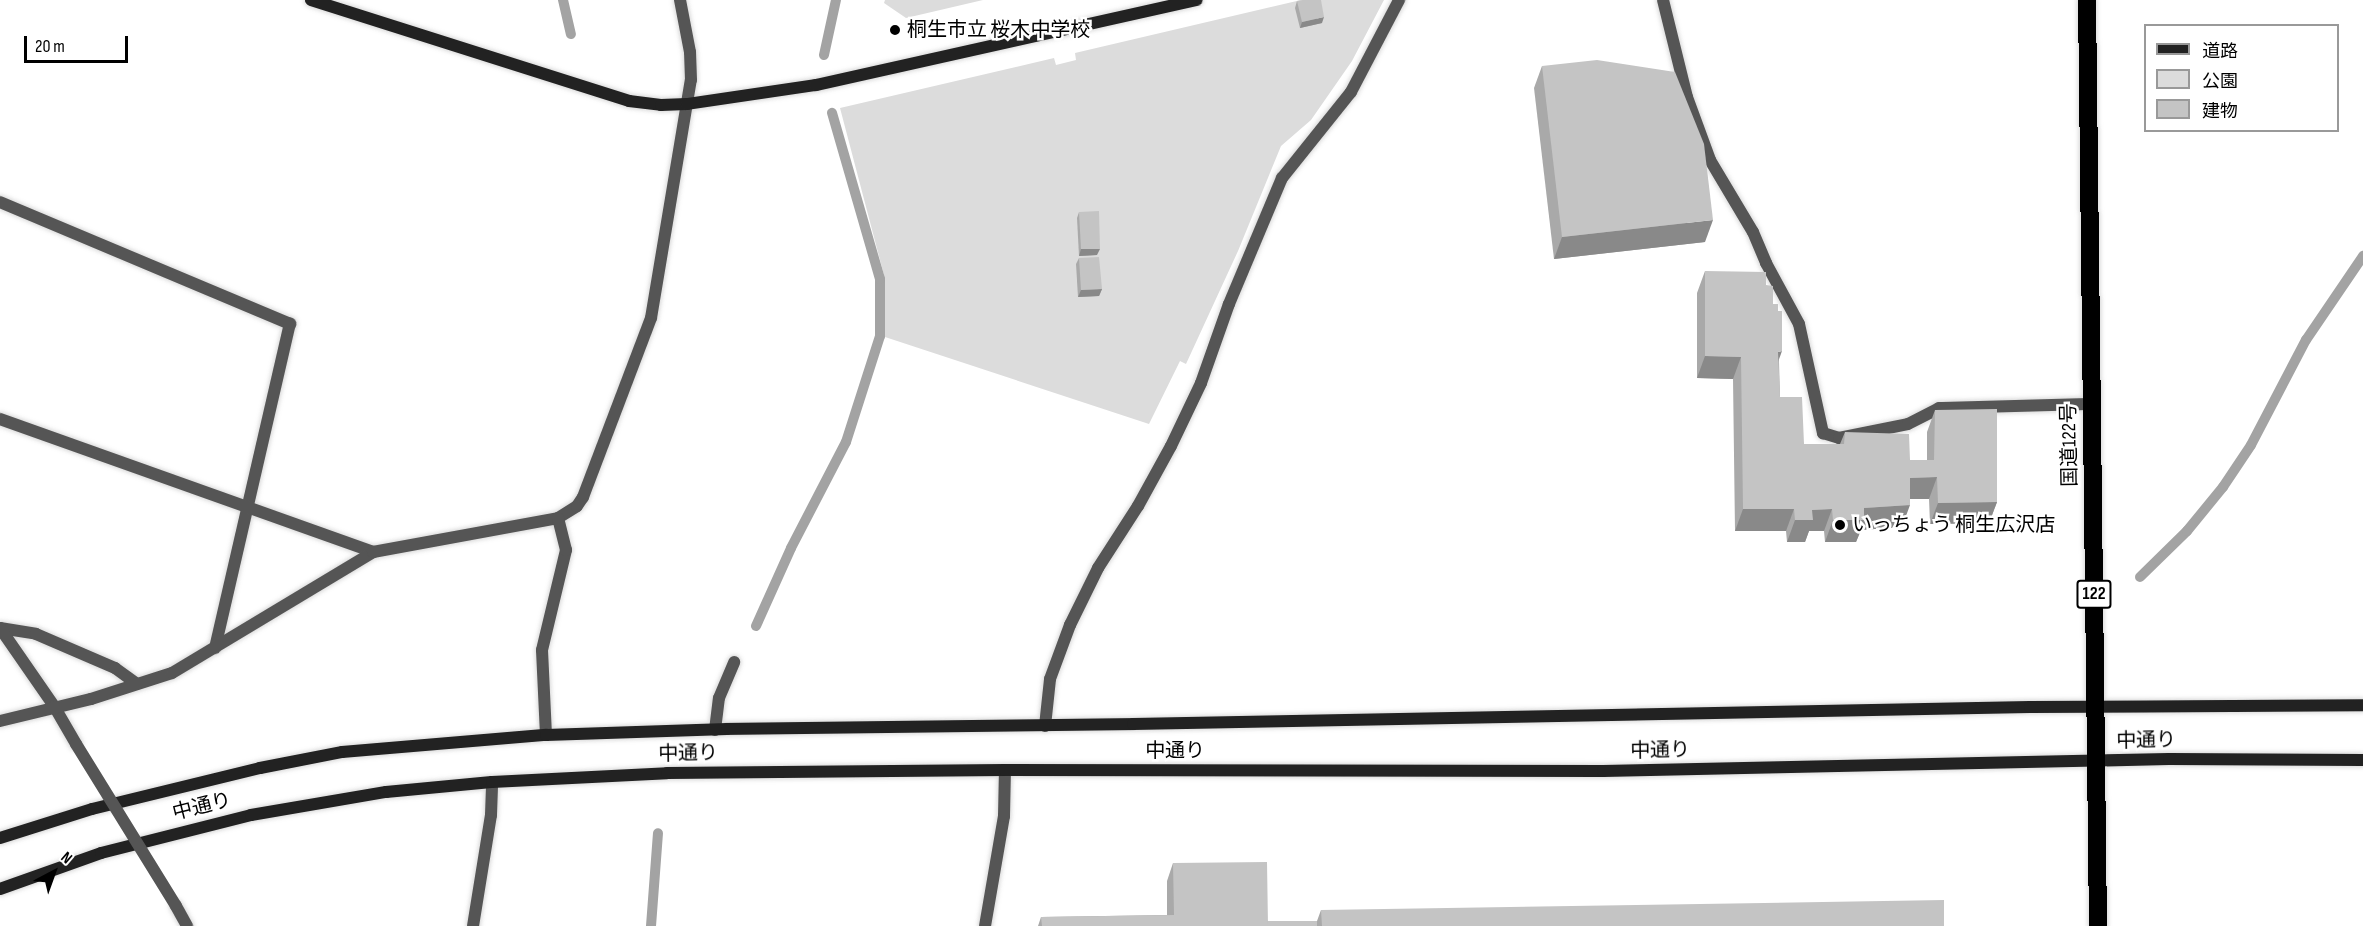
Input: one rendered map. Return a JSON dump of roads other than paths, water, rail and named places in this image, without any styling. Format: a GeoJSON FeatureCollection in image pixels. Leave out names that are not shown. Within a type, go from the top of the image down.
{"type":"FeatureCollection","features":[{"type":"Feature","properties":{"kind":"highway","name":"国道122号"},"geometry":{"type":"LineString","coordinates":[[2087,0],[2098,926]]}},
{"type":"Feature","properties":{"kind":"street"},"geometry":{"type":"LineString","coordinates":[[311,0],[629,101],[661,105],[687,104],[838,80],[1197,0]]}},
{"type":"Feature","properties":{"kind":"street"},"geometry":{"type":"LineString","coordinates":[[0,721],[172,673],[373,552],[558,518],[569,513],[584,497],[651,318],[691,68],[680,0]]}},
{"type":"Feature","properties":{"kind":"street"},"geometry":{"type":"LineString","coordinates":[[1045,726],[1050,680],[1070,625],[1098,568],[1138,507],[1201,383],[1229,304],[1282,178],[1351,92],[1399,0]]}},
{"type":"Feature","properties":{"kind":"street"},"geometry":{"type":"LineString","coordinates":[[1663,0],[1687,97],[1710,160],[1753,232],[1766,263],[1799,324],[1822,433],[1839,438],[1908,424],[1939,408],[2091,404]]}},
{"type":"Feature","properties":{"kind":"street"},"geometry":{"type":"LineString","coordinates":[[0,202],[290,324],[249,507],[214,648]]}},
{"type":"Feature","properties":{"kind":"street"},"geometry":{"type":"LineString","coordinates":[[0,419],[373,552]]}},
{"type":"Feature","properties":{"kind":"street"},"geometry":{"type":"LineString","coordinates":[[546,735],[542,650],[566,550],[558,518]]}},
{"type":"Feature","properties":{"kind":"street"},"geometry":{"type":"LineString","coordinates":[[0,628],[36,634],[115,668],[137,684]]}},
{"type":"Feature","properties":{"kind":"street"},"geometry":{"type":"LineString","coordinates":[[0,628],[54,706],[187,926]]}},
{"type":"Feature","properties":{"kind":"street"},"geometry":{"type":"LineString","coordinates":[[715,730],[722,687],[734,662]]}},
{"type":"Feature","properties":{"kind":"street","name":"中通り"},"geometry":{"type":"LineString","coordinates":[[0,838],[92,809],[260,768],[342,753],[546,735],[715,730],[2363,705]]}},
{"type":"Feature","properties":{"kind":"street","name":"中通り"},"geometry":{"type":"LineString","coordinates":[[0,889],[101,853],[252,815],[386,792],[492,782],[667,773],[1005,770],[1603,771],[2096,761],[2363,760]]}},
{"type":"Feature","properties":{"kind":"street"},"geometry":{"type":"LineString","coordinates":[[985,926],[1004,816],[1005,770]]}},
{"type":"Feature","properties":{"kind":"street"},"geometry":{"type":"LineString","coordinates":[[472,926],[491,815],[492,782]]}},
{"type":"Feature","properties":{"kind":"waterway"},"geometry":{"type":"LineString","coordinates":[[563,0],[571,34]]}},
{"type":"Feature","properties":{"kind":"waterway"},"geometry":{"type":"LineString","coordinates":[[824,55],[836,0]]}},
{"type":"Feature","properties":{"kind":"waterway"},"geometry":{"type":"LineString","coordinates":[[756,626],[791,548],[846,442],[880,336],[880,279],[832,113]]}},
{"type":"Feature","properties":{"kind":"waterway"},"geometry":{"type":"LineString","coordinates":[[2140,577],[2187,531],[2223,487],[2251,445],[2306,340],[2363,256]]}},
{"type":"Feature","properties":{"kind":"waterway"},"geometry":{"type":"LineString","coordinates":[[651,926],[658,833]]}},
{"type":"Feature","properties":{"kind":"place","name":"桐生市立 桜木中学校"},"geometry":{"type":"Point","coordinates":[895,30]}},
{"type":"Feature","properties":{"kind":"place","name":"いっちょう 桐生広沢店"},"geometry":{"type":"Point","coordinates":[1840,525]}}]}
